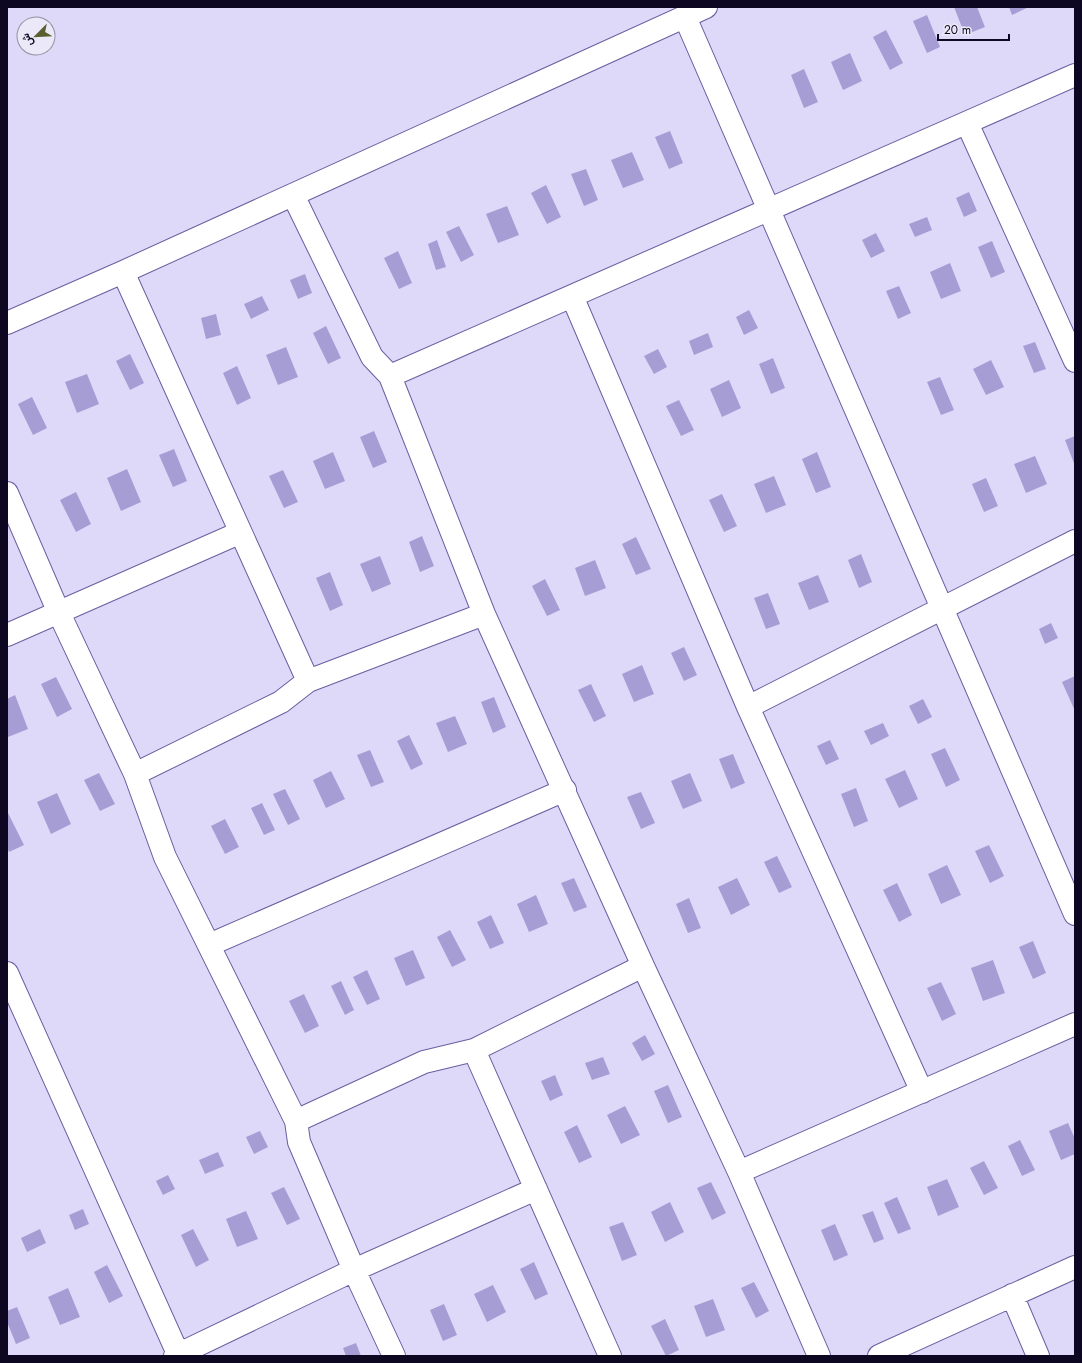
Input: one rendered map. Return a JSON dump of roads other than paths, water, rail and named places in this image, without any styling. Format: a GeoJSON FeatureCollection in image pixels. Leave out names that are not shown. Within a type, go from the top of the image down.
{"type":"FeatureCollection","features":[{"type":"Feature","properties":{"kind":"street"},"geometry":{"type":"LineString","coordinates":[[7,323],[123,272],[706,7]]}},
{"type":"Feature","properties":{"kind":"street"},"geometry":{"type":"LineString","coordinates":[[685,16],[1075,914]]}},
{"type":"Feature","properties":{"kind":"street"},"geometry":{"type":"LineString","coordinates":[[390,376],[1075,75]]}},
{"type":"Feature","properties":{"kind":"street"},"geometry":{"type":"LineString","coordinates":[[967,123],[1075,361]]}},
{"type":"Feature","properties":{"kind":"street"},"geometry":{"type":"LineString","coordinates":[[293,194],[372,357],[390,376],[484,614],[565,790],[643,966],[739,1172],[820,1356]]}},
{"type":"Feature","properties":{"kind":"street"},"geometry":{"type":"LineString","coordinates":[[123,272],[239,533],[308,681]]}},
{"type":"Feature","properties":{"kind":"street"},"geometry":{"type":"LineString","coordinates":[[572,296],[748,707],[922,1092]]}},
{"type":"Feature","properties":{"kind":"street"},"geometry":{"type":"LineString","coordinates":[[7,493],[59,613],[135,774],[165,857],[296,1120],[299,1142],[354,1270],[394,1356]]}},
{"type":"Feature","properties":{"kind":"street"},"geometry":{"type":"LineString","coordinates":[[7,635],[239,533]]}},
{"type":"Feature","properties":{"kind":"street"},"geometry":{"type":"LineString","coordinates":[[748,707],[1075,541]]}},
{"type":"Feature","properties":{"kind":"street"},"geometry":{"type":"LineString","coordinates":[[135,774],[281,702],[308,681],[484,614]]}},
{"type":"Feature","properties":{"kind":"street"},"geometry":{"type":"LineString","coordinates":[[209,945],[565,790]]}},
{"type":"Feature","properties":{"kind":"street"},"geometry":{"type":"LineString","coordinates":[[296,1120],[424,1062],[474,1050],[643,966]]}},
{"type":"Feature","properties":{"kind":"street"},"geometry":{"type":"LineString","coordinates":[[7,973],[177,1356],[354,1270],[536,1189]]}},
{"type":"Feature","properties":{"kind":"street"},"geometry":{"type":"LineString","coordinates":[[739,1172],[1075,1024]]}},
{"type":"Feature","properties":{"kind":"street"},"geometry":{"type":"LineString","coordinates":[[474,1050],[610,1356]]}},
{"type":"Feature","properties":{"kind":"street"},"geometry":{"type":"LineString","coordinates":[[879,1356],[1075,1267]]}},
{"type":"Feature","properties":{"kind":"street"},"geometry":{"type":"LineString","coordinates":[[1012,1295],[1038,1356]]}}]}
